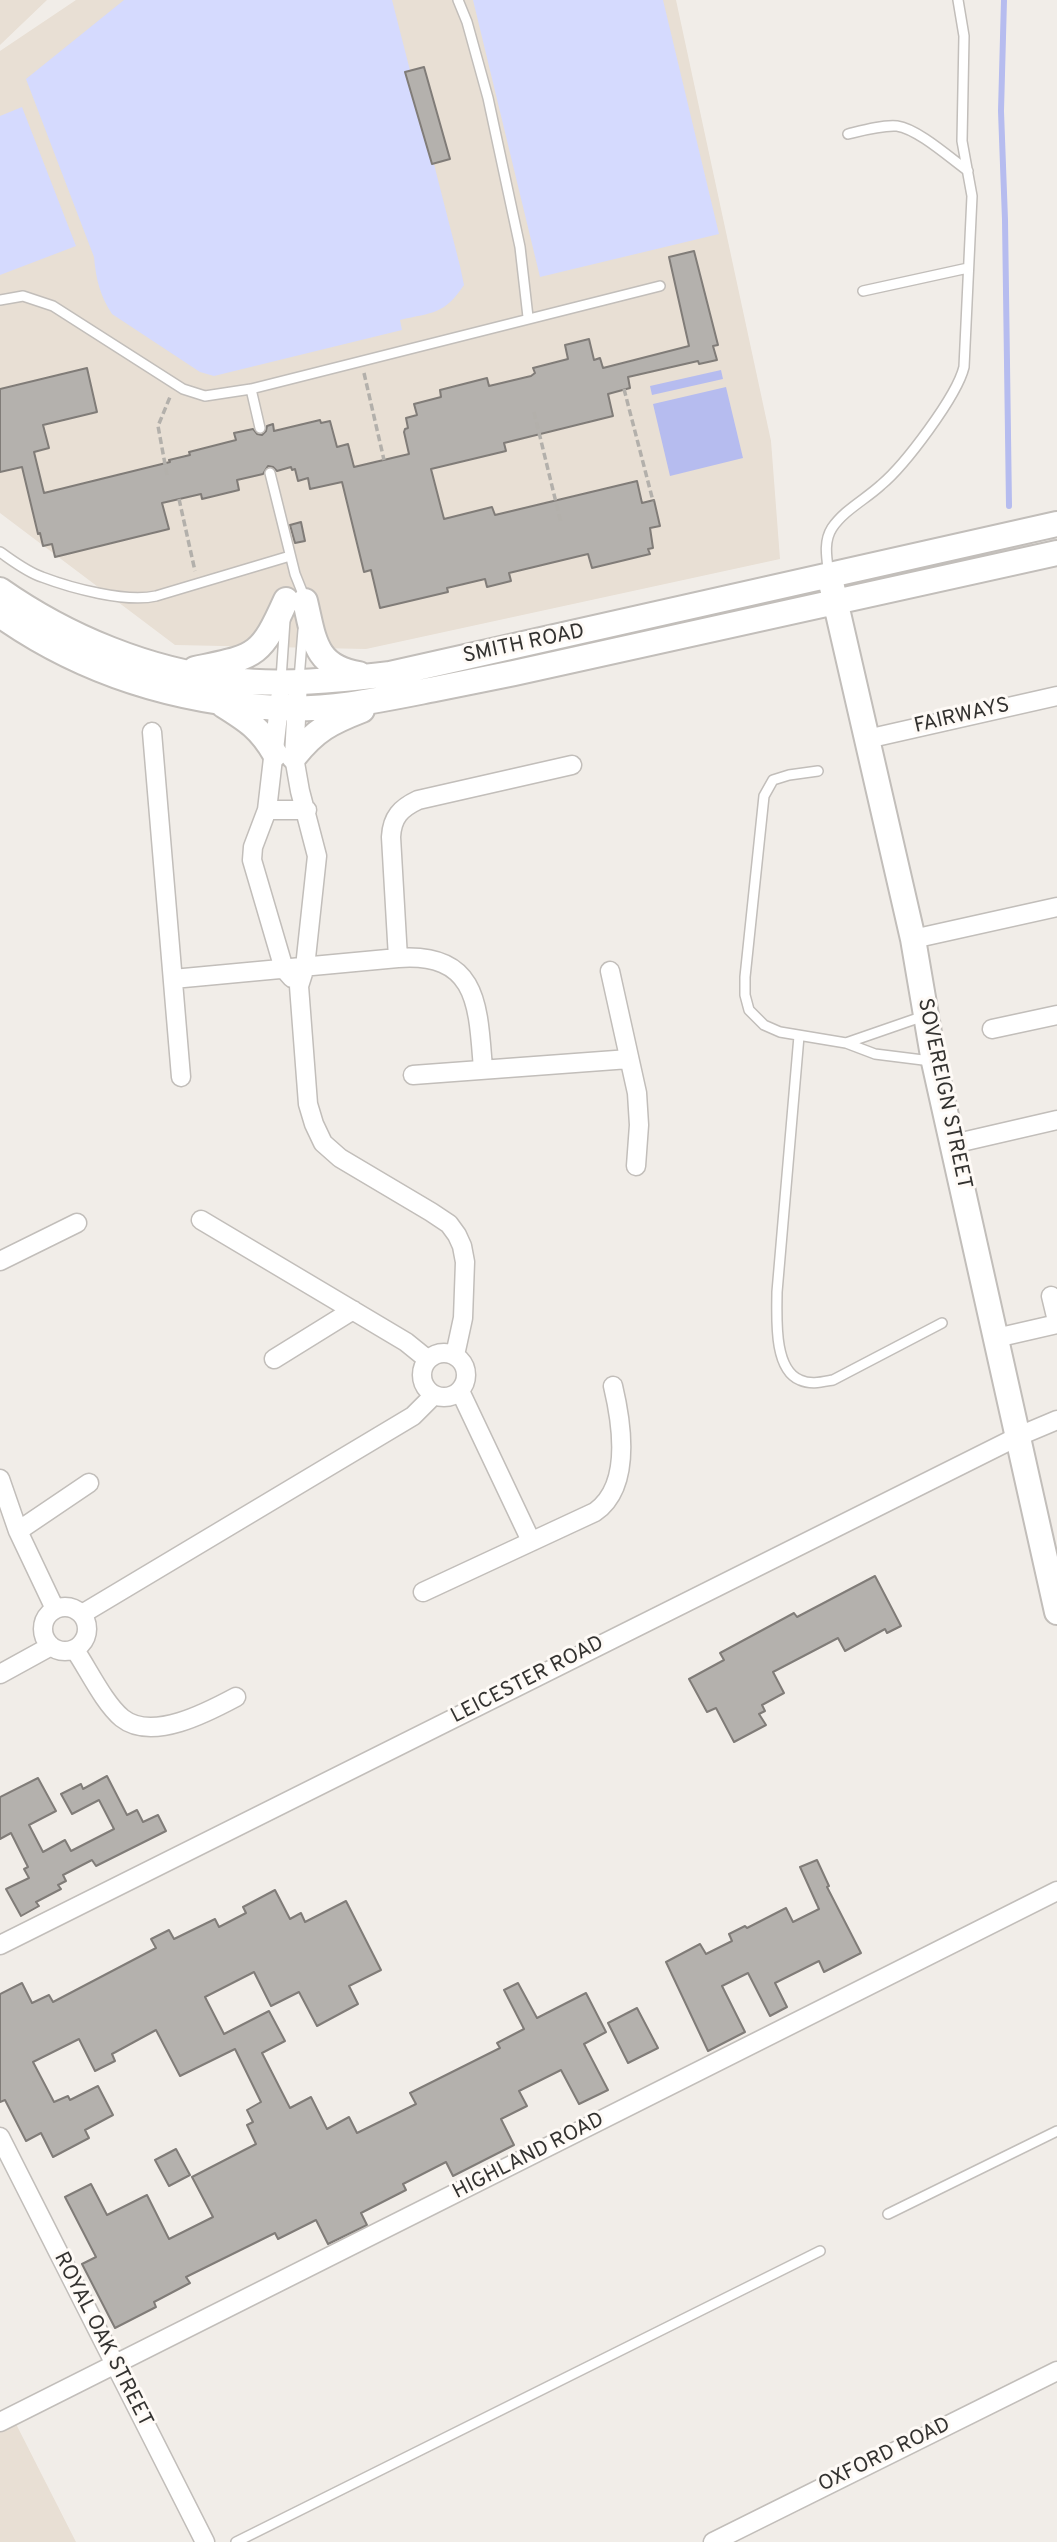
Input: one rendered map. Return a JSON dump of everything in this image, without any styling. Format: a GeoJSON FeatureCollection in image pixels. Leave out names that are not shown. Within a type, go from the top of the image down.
{"type":"FeatureCollection","features":[{"type":"Feature","properties":{"kind":"main road","name":"SMITH ROAD"},"geometry":{"type":"LineString","coordinates":[[0,615],[180,672],[232,680],[290,682],[373,676],[526,645],[1057,524]]}},
{"type":"Feature","properties":{"kind":"main road","name":"SMITH ROAD"},"geometry":{"type":"LineString","coordinates":[[0,590],[65,654],[129,681],[166,693],[219,703],[288,708],[392,698],[533,670],[1057,553]]}},
{"type":"Feature","properties":{"kind":"main road","name":"SOVEREIGN STREET"},"geometry":{"type":"LineString","coordinates":[[830,576],[913,939],[934,1062],[1057,1612]]}},
{"type":"Feature","properties":{"kind":"main road"},"geometry":{"type":"LineString","coordinates":[[180,672],[255,652],[296,600],[321,656],[346,672],[373,676]]}},
{"type":"Feature","properties":{"kind":"main road"},"geometry":{"type":"LineString","coordinates":[[219,703],[254,724],[285,755],[336,720],[392,698]]}},
{"type":"Feature","properties":{"kind":"street"},"geometry":{"type":"LineString","coordinates":[[290,682],[285,755],[253,847],[252,860],[284,969],[299,986]]}},
{"type":"Feature","properties":{"kind":"street","name":"FAIRWAYS"},"geometry":{"type":"LineString","coordinates":[[867,739],[1057,696]]}},
{"type":"Feature","properties":{"kind":"street"},"geometry":{"type":"LineString","coordinates":[[152,732],[181,1077]]}},
{"type":"Feature","properties":{"kind":"street"},"geometry":{"type":"LineString","coordinates":[[285,755],[307,810],[316,847],[317,870],[305,967],[299,986],[308,1104],[323,1143],[340,1158],[449,1224],[462,1246],[465,1262],[463,1318],[455,1355]]}},
{"type":"Feature","properties":{"kind":"street"},"geometry":{"type":"LineString","coordinates":[[398,958],[391,837],[392,824],[398,813],[418,800],[572,765]]}},
{"type":"Feature","properties":{"kind":"street"},"geometry":{"type":"LineString","coordinates":[[267,810],[307,810]]}},
{"type":"Feature","properties":{"kind":"street"},"geometry":{"type":"LineString","coordinates":[[913,939],[1057,907]]}},
{"type":"Feature","properties":{"kind":"street"},"geometry":{"type":"LineString","coordinates":[[173,979],[398,958],[428,958],[447,964],[460,975],[474,1000],[478,1014],[483,1069]]}},
{"type":"Feature","properties":{"kind":"street"},"geometry":{"type":"LineString","coordinates":[[610,971],[639,1109],[636,1166]]}},
{"type":"Feature","properties":{"kind":"street"},"geometry":{"type":"LineString","coordinates":[[992,1029],[1057,1015]]}},
{"type":"Feature","properties":{"kind":"street"},"geometry":{"type":"LineString","coordinates":[[413,1075],[629,1059]]}},
{"type":"Feature","properties":{"kind":"street"},"geometry":{"type":"LineString","coordinates":[[953,1144],[1057,1120]]}},
{"type":"Feature","properties":{"kind":"street"},"geometry":{"type":"LineString","coordinates":[[201,1220],[406,1342],[427,1359]]}},
{"type":"Feature","properties":{"kind":"street"},"geometry":{"type":"LineString","coordinates":[[0,1261],[77,1223]]}},
{"type":"Feature","properties":{"kind":"street"},"geometry":{"type":"LineString","coordinates":[[996,1339],[1057,1322],[1051,1296]]}},
{"type":"Feature","properties":{"kind":"street"},"geometry":{"type":"LineString","coordinates":[[274,1359],[353,1310]]}},
{"type":"Feature","properties":{"kind":"street"},"geometry":{"type":"LineString","coordinates":[[446,1352],[463,1362],[465,1382],[460,1391],[443,1397],[434,1395],[426,1388],[421,1379],[422,1368],[427,1359],[436,1353],[446,1352]]}},
{"type":"Feature","properties":{"kind":"street"},"geometry":{"type":"LineString","coordinates":[[423,1592],[607,1504],[617,1485],[622,1424],[613,1386]]}},
{"type":"Feature","properties":{"kind":"street"},"geometry":{"type":"LineString","coordinates":[[460,1391],[531,1541]]}},
{"type":"Feature","properties":{"kind":"street"},"geometry":{"type":"LineString","coordinates":[[82,1614],[413,1416],[434,1395]]}},
{"type":"Feature","properties":{"kind":"street","name":"LEICESTER ROAD"},"geometry":{"type":"LineString","coordinates":[[0,1945],[1019,1436],[1057,1420]]}},
{"type":"Feature","properties":{"kind":"street"},"geometry":{"type":"LineString","coordinates":[[0,1479],[18,1531],[55,1609]]}},
{"type":"Feature","properties":{"kind":"street"},"geometry":{"type":"LineString","coordinates":[[18,1531],[89,1483]]}},
{"type":"Feature","properties":{"kind":"street"},"geometry":{"type":"LineString","coordinates":[[70,1608],[82,1614],[87,1623],[88,1634],[75,1650],[67,1652],[51,1646],[43,1631],[44,1622],[55,1609],[70,1608]]}},
{"type":"Feature","properties":{"kind":"street"},"geometry":{"type":"LineString","coordinates":[[0,1674],[51,1646]]}},
{"type":"Feature","properties":{"kind":"street"},"geometry":{"type":"LineString","coordinates":[[75,1650],[110,1704],[122,1718],[135,1724],[163,1726],[204,1714],[236,1697]]}},
{"type":"Feature","properties":{"kind":"street","name":"HIGHLAND ROAD"},"geometry":{"type":"LineString","coordinates":[[0,2422],[1057,1891]]}},
{"type":"Feature","properties":{"kind":"street","name":"ROYAL OAK STREET"},"geometry":{"type":"LineString","coordinates":[[0,2137],[205,2542]]}},
{"type":"Feature","properties":{"kind":"street","name":"OXFORD ROAD"},"geometry":{"type":"LineString","coordinates":[[713,2542],[1057,2371]]}},
{"type":"Feature","properties":{"kind":"lane"},"geometry":{"type":"LineString","coordinates":[[458,0],[467,22],[488,98],[520,247],[528,317]]}},
{"type":"Feature","properties":{"kind":"lane"},"geometry":{"type":"LineString","coordinates":[[830,576],[826,552],[827,538],[832,527],[896,472],[959,384],[964,367],[972,205],[961,133],[964,36],[958,0]]}},
{"type":"Feature","properties":{"kind":"lane"},"geometry":{"type":"LineString","coordinates":[[848,134],[880,127],[899,127],[912,131],[968,171]]}},
{"type":"Feature","properties":{"kind":"lane"},"geometry":{"type":"LineString","coordinates":[[863,291],[968,268]]}},
{"type":"Feature","properties":{"kind":"lane"},"geometry":{"type":"LineString","coordinates":[[0,300],[23,296],[53,306],[176,385],[193,394],[205,396],[251,389],[528,317],[660,286]]}},
{"type":"Feature","properties":{"kind":"lane"},"geometry":{"type":"LineString","coordinates":[[251,389],[260,428]]}},
{"type":"Feature","properties":{"kind":"lane"},"geometry":{"type":"LineString","coordinates":[[270,472],[295,574],[296,600],[290,682]]}},
{"type":"Feature","properties":{"kind":"lane"},"geometry":{"type":"LineString","coordinates":[[0,552],[43,578],[135,598],[146,598],[290,556]]}},
{"type":"Feature","properties":{"kind":"lane"},"geometry":{"type":"LineString","coordinates":[[290,682],[296,600],[295,574]]}},
{"type":"Feature","properties":{"kind":"lane"},"geometry":{"type":"LineString","coordinates":[[818,771],[780,777],[767,787],[762,808],[745,976],[746,1003],[754,1017],[780,1032],[846,1043],[875,1054],[934,1062]]}},
{"type":"Feature","properties":{"kind":"lane"},"geometry":{"type":"LineString","coordinates":[[846,1043],[926,1016]]}},
{"type":"Feature","properties":{"kind":"lane"},"geometry":{"type":"LineString","coordinates":[[799,1037],[777,1292],[777,1329],[781,1354],[788,1371],[799,1380],[816,1383],[833,1380],[942,1323]]}},
{"type":"Feature","properties":{"kind":"lane"},"geometry":{"type":"LineString","coordinates":[[888,2214],[1057,2131]]}},
{"type":"Feature","properties":{"kind":"lane"},"geometry":{"type":"LineString","coordinates":[[236,2542],[820,2251]]}},
{"type":"Feature","properties":{"kind":"path"},"geometry":{"type":"LineString","coordinates":[[362,361],[384,460]]}},
{"type":"Feature","properties":{"kind":"path"},"geometry":{"type":"LineString","coordinates":[[167,475],[158,426],[160,416],[176,385]]}},
{"type":"Feature","properties":{"kind":"path"},"geometry":{"type":"LineString","coordinates":[[625,389],[653,501]]}},
{"type":"Feature","properties":{"kind":"path"},"geometry":{"type":"LineString","coordinates":[[534,412],[561,523]]}},
{"type":"Feature","properties":{"kind":"path"},"geometry":{"type":"LineString","coordinates":[[179,499],[198,583]]}},
{"type":"Feature","properties":{"kind":"shaded area"},"geometry":{"type":"Polygon","coordinates":[[[0,0],[47,0],[0,45],[0,0]]]}},
{"type":"Feature","properties":{"kind":"shaded area"},"geometry":{"type":"Polygon","coordinates":[[[76,0],[676,0],[771,441],[780,559],[366,649],[175,645],[0,513],[0,51],[76,0]]]}},
{"type":"Feature","properties":{"kind":"shaded area"},"geometry":{"type":"Polygon","coordinates":[[[124,0],[392,0],[460,266],[464,285],[457,295],[437,311],[400,320],[402,330],[214,376],[200,372],[112,314],[97,280],[94,257],[26,79],[124,0]]]}},
{"type":"Feature","properties":{"kind":"shaded area"},"geometry":{"type":"Polygon","coordinates":[[[473,0],[663,0],[719,234],[540,277],[473,0]]]}},
{"type":"Feature","properties":{"kind":"shaded area"},"geometry":{"type":"Polygon","coordinates":[[[22,107],[76,246],[0,275],[0,116],[22,107]]]}},
{"type":"Feature","properties":{"kind":"shaded area"},"geometry":{"type":"Polygon","coordinates":[[[721,370],[723,379],[652,395],[650,386],[721,370]]]}},
{"type":"Feature","properties":{"kind":"shaded area"},"geometry":{"type":"Polygon","coordinates":[[[726,387],[743,458],[670,476],[653,404],[726,387]]]}},
{"type":"Feature","properties":{"kind":"shaded area"},"geometry":{"type":"Polygon","coordinates":[[[16,2424],[76,2542],[0,2542],[0,2432],[16,2424]]]}},
{"type":"Feature","properties":{"kind":"building"},"geometry":{"type":"Polygon","coordinates":[[[424,67],[450,159],[432,164],[405,72],[424,67]]]}},
{"type":"Feature","properties":{"kind":"building"},"geometry":{"type":"Polygon","coordinates":[[[694,251],[718,345],[713,346],[717,360],[699,364],[698,361],[628,377],[630,388],[608,394],[613,416],[504,443],[506,451],[431,469],[444,519],[492,507],[495,515],[637,481],[642,503],[654,500],[660,526],[650,528],[653,548],[648,549],[650,554],[592,568],[588,554],[509,573],[511,581],[487,587],[485,579],[447,588],[448,592],[380,608],[371,570],[364,572],[342,482],[310,489],[308,478],[298,481],[295,469],[292,470],[291,467],[277,471],[268,466],[263,474],[237,480],[239,490],[202,499],[201,494],[162,503],[169,529],[55,557],[52,544],[43,546],[40,533],[38,534],[22,467],[0,472],[0,389],[87,368],[97,412],[43,425],[49,448],[34,452],[44,493],[170,462],[169,460],[190,455],[189,452],[236,440],[234,433],[253,429],[262,435],[267,426],[273,424],[274,431],[320,420],[321,423],[330,421],[337,447],[348,444],[354,467],[409,454],[404,432],[408,428],[406,418],[417,415],[414,404],[441,397],[440,390],[487,378],[489,386],[531,376],[535,373],[533,368],[568,359],[565,345],[589,339],[594,360],[600,358],[603,368],[689,346],[669,257],[694,251]]]}},
{"type":"Feature","properties":{"kind":"building"},"geometry":{"type":"Polygon","coordinates":[[[301,522],[305,541],[295,543],[290,525],[301,522]]]}},
{"type":"Feature","properties":{"kind":"building"},"geometry":{"type":"Polygon","coordinates":[[[875,1576],[901,1626],[887,1633],[885,1629],[845,1651],[838,1638],[773,1672],[784,1693],[762,1705],[765,1711],[759,1714],[766,1725],[734,1742],[716,1708],[707,1712],[689,1679],[724,1660],[720,1653],[794,1613],[797,1617],[875,1576]]]}},
{"type":"Feature","properties":{"kind":"building"},"geometry":{"type":"Polygon","coordinates":[[[107,1776],[127,1815],[137,1810],[143,1822],[158,1815],[166,1831],[96,1866],[92,1860],[63,1875],[66,1881],[58,1885],[61,1889],[36,1902],[39,1906],[21,1916],[6,1889],[29,1878],[24,1869],[28,1867],[11,1833],[0,1839],[0,1797],[38,1778],[56,1811],[29,1825],[43,1852],[65,1840],[71,1851],[114,1829],[99,1800],[72,1814],[61,1794],[81,1784],[83,1789],[107,1776]]]}},
{"type":"Feature","properties":{"kind":"building"},"geometry":{"type":"Polygon","coordinates":[[[817,1860],[829,1886],[827,1887],[861,1953],[824,1972],[819,1961],[775,1983],[787,2007],[770,2016],[748,1973],[722,1986],[745,2032],[708,2051],[666,1962],[700,1944],[706,1954],[732,1941],[729,1934],[786,1908],[793,1922],[819,1909],[800,1867],[817,1860]]]}},
{"type":"Feature","properties":{"kind":"building"},"geometry":{"type":"Polygon","coordinates":[[[275,1890],[290,1919],[301,1913],[305,1922],[346,1901],[381,1970],[349,1986],[358,2004],[317,2026],[299,1992],[271,2006],[254,1972],[205,1997],[224,2034],[269,2011],[285,2041],[262,2053],[290,2108],[311,2097],[327,2129],[349,2117],[357,2133],[416,2104],[410,2093],[500,2048],[497,2043],[524,2029],[504,1990],[518,1983],[537,2018],[586,1993],[606,2032],[584,2044],[608,2090],[579,2104],[561,2070],[519,2091],[527,2106],[501,2119],[514,2145],[453,2176],[446,2162],[403,2184],[406,2190],[361,2213],[367,2225],[328,2244],[316,2220],[278,2239],[275,2233],[186,2277],[190,2283],[154,2302],[156,2307],[115,2328],[82,2264],[96,2257],[65,2197],[91,2184],[107,2215],[147,2195],[169,2239],[213,2217],[192,2177],[256,2144],[247,2125],[253,2122],[247,2110],[261,2102],[235,2049],[180,2076],[156,2030],[112,2054],[115,2061],[95,2071],[79,2039],[33,2062],[54,2102],[68,2096],[70,2100],[98,2086],[113,2115],[85,2130],[89,2138],[53,2157],[41,2133],[26,2141],[5,2100],[0,2102],[0,1994],[22,1983],[32,2003],[49,1995],[53,2002],[156,1948],[151,1939],[169,1930],[174,1939],[215,1919],[219,1927],[246,1913],[243,1907],[275,1890]]]}},
{"type":"Feature","properties":{"kind":"building"},"geometry":{"type":"Polygon","coordinates":[[[637,2008],[658,2048],[628,2063],[608,2023],[637,2008]]]}},
{"type":"Feature","properties":{"kind":"building"},"geometry":{"type":"Polygon","coordinates":[[[176,2149],[190,2175],[169,2186],[155,2160],[176,2149]]]}},
{"type":"Feature","properties":{"kind":"waterway"},"geometry":{"type":"LineString","coordinates":[[1004,0],[1001,111],[1009,506]]}}]}
